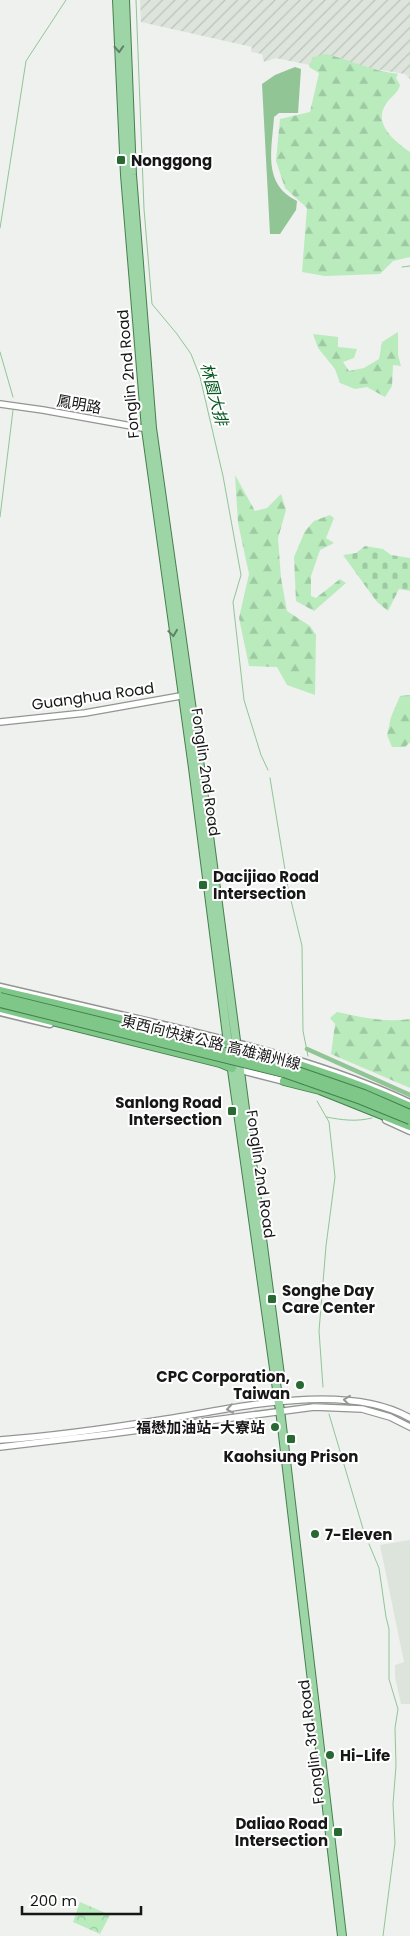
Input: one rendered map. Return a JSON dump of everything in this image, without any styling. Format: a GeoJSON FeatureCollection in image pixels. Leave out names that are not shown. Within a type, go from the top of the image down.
{"type":"FeatureCollection","features":[{"type":"Feature","properties":{"kind":"highway"},"geometry":{"type":"LineString","coordinates":[[0,991],[232,1044],[366,1088],[410,1107]]}},
{"type":"Feature","properties":{"kind":"highway","name":"東西向快速公路 高雄潮州線"},"geometry":{"type":"LineString","coordinates":[[0,997],[286,1067],[364,1094],[410,1114]]}},
{"type":"Feature","properties":{"kind":"highway","name":"東西向快速公路 高雄潮州線"},"geometry":{"type":"LineString","coordinates":[[0,1003],[284,1073],[345,1094],[410,1120]]}},
{"type":"Feature","properties":{"kind":"highway"},"geometry":{"type":"LineString","coordinates":[[0,1010],[220,1063],[235,1069]]}},
{"type":"Feature","properties":{"kind":"highway"},"geometry":{"type":"LineString","coordinates":[[284,1081],[320,1090],[410,1126]]}},
{"type":"Feature","properties":{"kind":"main road","name":"Fonglin 2nd Road"},"geometry":{"type":"LineString","coordinates":[[117,0],[125,175],[149,428],[282,1407],[299,1545]]}},
{"type":"Feature","properties":{"kind":"main road","name":"Fonglin 2nd Road"},"geometry":{"type":"LineString","coordinates":[[125,0],[132,175],[149,428]]}},
{"type":"Feature","properties":{"kind":"main road"},"geometry":{"type":"LineString","coordinates":[[0,987],[288,1057],[410,1103]]}},
{"type":"Feature","properties":{"kind":"main road"},"geometry":{"type":"LineString","coordinates":[[0,1010],[284,1081],[359,1108],[410,1131]]}},
{"type":"Feature","properties":{"kind":"main road","name":"Fonglin 3rd Road"},"geometry":{"type":"LineString","coordinates":[[299,1545],[342,1936]]}},
{"type":"Feature","properties":{"kind":"main road","name":"Fonglin 3rd Road"},"geometry":{"type":"LineString","coordinates":[[299,1545],[347,1936]]}},
{"type":"Feature","properties":{"kind":"street","name":"鳳明路"},"geometry":{"type":"LineString","coordinates":[[0,404],[149,428]]}},
{"type":"Feature","properties":{"kind":"street","name":"Guanghua Road"},"geometry":{"type":"LineString","coordinates":[[0,722],[85,713],[185,695]]}},
{"type":"Feature","properties":{"kind":"street"},"geometry":{"type":"LineString","coordinates":[[0,1446],[109,1434],[282,1407],[320,1398],[364,1402],[392,1409],[410,1418]]}},
{"type":"Feature","properties":{"kind":"street"},"geometry":{"type":"LineString","coordinates":[[0,1440],[282,1407],[362,1409],[390,1417],[410,1427]]}},
{"type":"Feature","properties":{"kind":"shaded area"},"geometry":{"type":"Polygon","coordinates":[[[140,0],[410,0],[410,79],[405,74],[375,69],[372,72],[343,72],[276,58],[264,62],[262,54],[251,52],[252,47],[141,22],[140,0]]]}},
{"type":"Feature","properties":{"kind":"shaded area"},"geometry":{"type":"Polygon","coordinates":[[[295,67],[301,69],[298,113],[279,113],[274,117],[271,153],[274,175],[278,185],[286,194],[297,201],[296,210],[280,234],[270,234],[262,84],[275,75],[295,67]]]}},
{"type":"Feature","properties":{"kind":"shaded area"},"geometry":{"type":"Polygon","coordinates":[[[410,1540],[410,1704],[401,1704],[395,1677],[395,1665],[404,1662],[380,1545],[410,1540]]]}},
{"type":"Feature","properties":{"kind":"green space"},"geometry":{"type":"Polygon","coordinates":[[[326,54],[398,74],[396,78],[400,85],[399,88],[382,111],[382,119],[393,138],[410,152],[410,257],[393,261],[380,274],[325,276],[302,272],[307,208],[285,188],[276,161],[280,119],[310,112],[319,73],[309,67],[313,57],[326,54]]]}},
{"type":"Feature","properties":{"kind":"green space"},"geometry":{"type":"Polygon","coordinates":[[[398,332],[398,355],[401,366],[393,365],[392,386],[385,397],[367,387],[355,389],[340,383],[335,369],[318,348],[313,334],[338,337],[338,347],[357,349],[354,358],[343,362],[349,371],[364,368],[379,359],[382,342],[398,332]]]}},
{"type":"Feature","properties":{"kind":"green space"},"geometry":{"type":"Polygon","coordinates":[[[235,475],[255,511],[267,508],[281,494],[286,510],[278,538],[281,578],[287,611],[310,626],[316,635],[315,695],[287,685],[277,667],[249,666],[239,618],[249,574],[238,523],[235,475]]]}},
{"type":"Feature","properties":{"kind":"green space"},"geometry":{"type":"Polygon","coordinates":[[[330,515],[334,518],[326,538],[334,543],[320,550],[311,576],[311,596],[316,598],[340,579],[346,583],[314,611],[296,601],[294,557],[305,531],[314,521],[330,515]]]}},
{"type":"Feature","properties":{"kind":"green space"},"geometry":{"type":"Polygon","coordinates":[[[365,546],[383,549],[391,555],[410,558],[410,591],[399,589],[388,611],[377,602],[343,555],[356,553],[365,546]]]}},
{"type":"Feature","properties":{"kind":"green space"},"geometry":{"type":"Polygon","coordinates":[[[410,695],[410,742],[405,747],[392,747],[387,735],[391,717],[400,696],[410,695]]]}},
{"type":"Feature","properties":{"kind":"green space"},"geometry":{"type":"Polygon","coordinates":[[[337,1012],[382,1020],[410,1019],[410,1088],[331,1054],[335,1024],[330,1018],[337,1012]]]}},
{"type":"Feature","properties":{"kind":"green space"},"geometry":{"type":"Polygon","coordinates":[[[80,1902],[110,1915],[100,1934],[73,1922],[80,1902]]]}},
{"type":"Feature","properties":{"kind":"waterway"},"geometry":{"type":"LineString","coordinates":[[0,228],[26,61],[66,0]]}},
{"type":"Feature","properties":{"kind":"waterway","name":"林園大排"},"geometry":{"type":"LineString","coordinates":[[136,0],[144,209],[152,304],[191,354],[200,377],[223,476],[241,575],[233,602],[244,700],[261,755],[268,770]]}},
{"type":"Feature","properties":{"kind":"waterway"},"geometry":{"type":"LineString","coordinates":[[402,267],[410,266]]}},
{"type":"Feature","properties":{"kind":"waterway"},"geometry":{"type":"LineString","coordinates":[[0,352],[13,397]]}},
{"type":"Feature","properties":{"kind":"waterway"},"geometry":{"type":"LineString","coordinates":[[0,517],[13,410]]}},
{"type":"Feature","properties":{"kind":"waterway"},"geometry":{"type":"LineString","coordinates":[[270,778],[288,888],[302,946],[303,1031],[308,1056]]}},
{"type":"Feature","properties":{"kind":"waterway"},"geometry":{"type":"LineString","coordinates":[[307,1049],[410,1095]]}},
{"type":"Feature","properties":{"kind":"waterway"},"geometry":{"type":"LineString","coordinates":[[317,1101],[329,1122],[335,1177],[326,1246],[319,1331],[323,1387]]}},
{"type":"Feature","properties":{"kind":"waterway"},"geometry":{"type":"LineString","coordinates":[[326,1117],[349,1120],[372,1118]]}},
{"type":"Feature","properties":{"kind":"waterway"},"geometry":{"type":"LineString","coordinates":[[329,1414],[364,1532]]}},
{"type":"Feature","properties":{"kind":"waterway"},"geometry":{"type":"LineString","coordinates":[[369,1544],[379,1568],[389,1629],[389,1679],[398,1709],[395,1728],[396,1766],[393,1804],[395,1843],[383,1936]]}},
{"type":"Feature","properties":{"kind":"place","name":"Nonggong"},"geometry":{"type":"Point","coordinates":[121,160]}},
{"type":"Feature","properties":{"kind":"place","name":"Dacijiao Road Intersection"},"geometry":{"type":"Point","coordinates":[203,885]}},
{"type":"Feature","properties":{"kind":"place","name":"Sanlong Road Intersection"},"geometry":{"type":"Point","coordinates":[232,1111]}},
{"type":"Feature","properties":{"kind":"place","name":"Songhe Day Care Center"},"geometry":{"type":"Point","coordinates":[272,1299]}},
{"type":"Feature","properties":{"kind":"place","name":"CPC Corporation, Taiwan"},"geometry":{"type":"Point","coordinates":[300,1385]}},
{"type":"Feature","properties":{"kind":"place","name":"福懋加油站-大寮站"},"geometry":{"type":"Point","coordinates":[275,1427]}},
{"type":"Feature","properties":{"kind":"place","name":"Kaohsiung Prison"},"geometry":{"type":"Point","coordinates":[291,1439]}},
{"type":"Feature","properties":{"kind":"place","name":"7-Eleven"},"geometry":{"type":"Point","coordinates":[315,1534]}},
{"type":"Feature","properties":{"kind":"place","name":"Hi-Life"},"geometry":{"type":"Point","coordinates":[330,1755]}},
{"type":"Feature","properties":{"kind":"place","name":"Daliao Road Intersection"},"geometry":{"type":"Point","coordinates":[338,1832]}}]}
